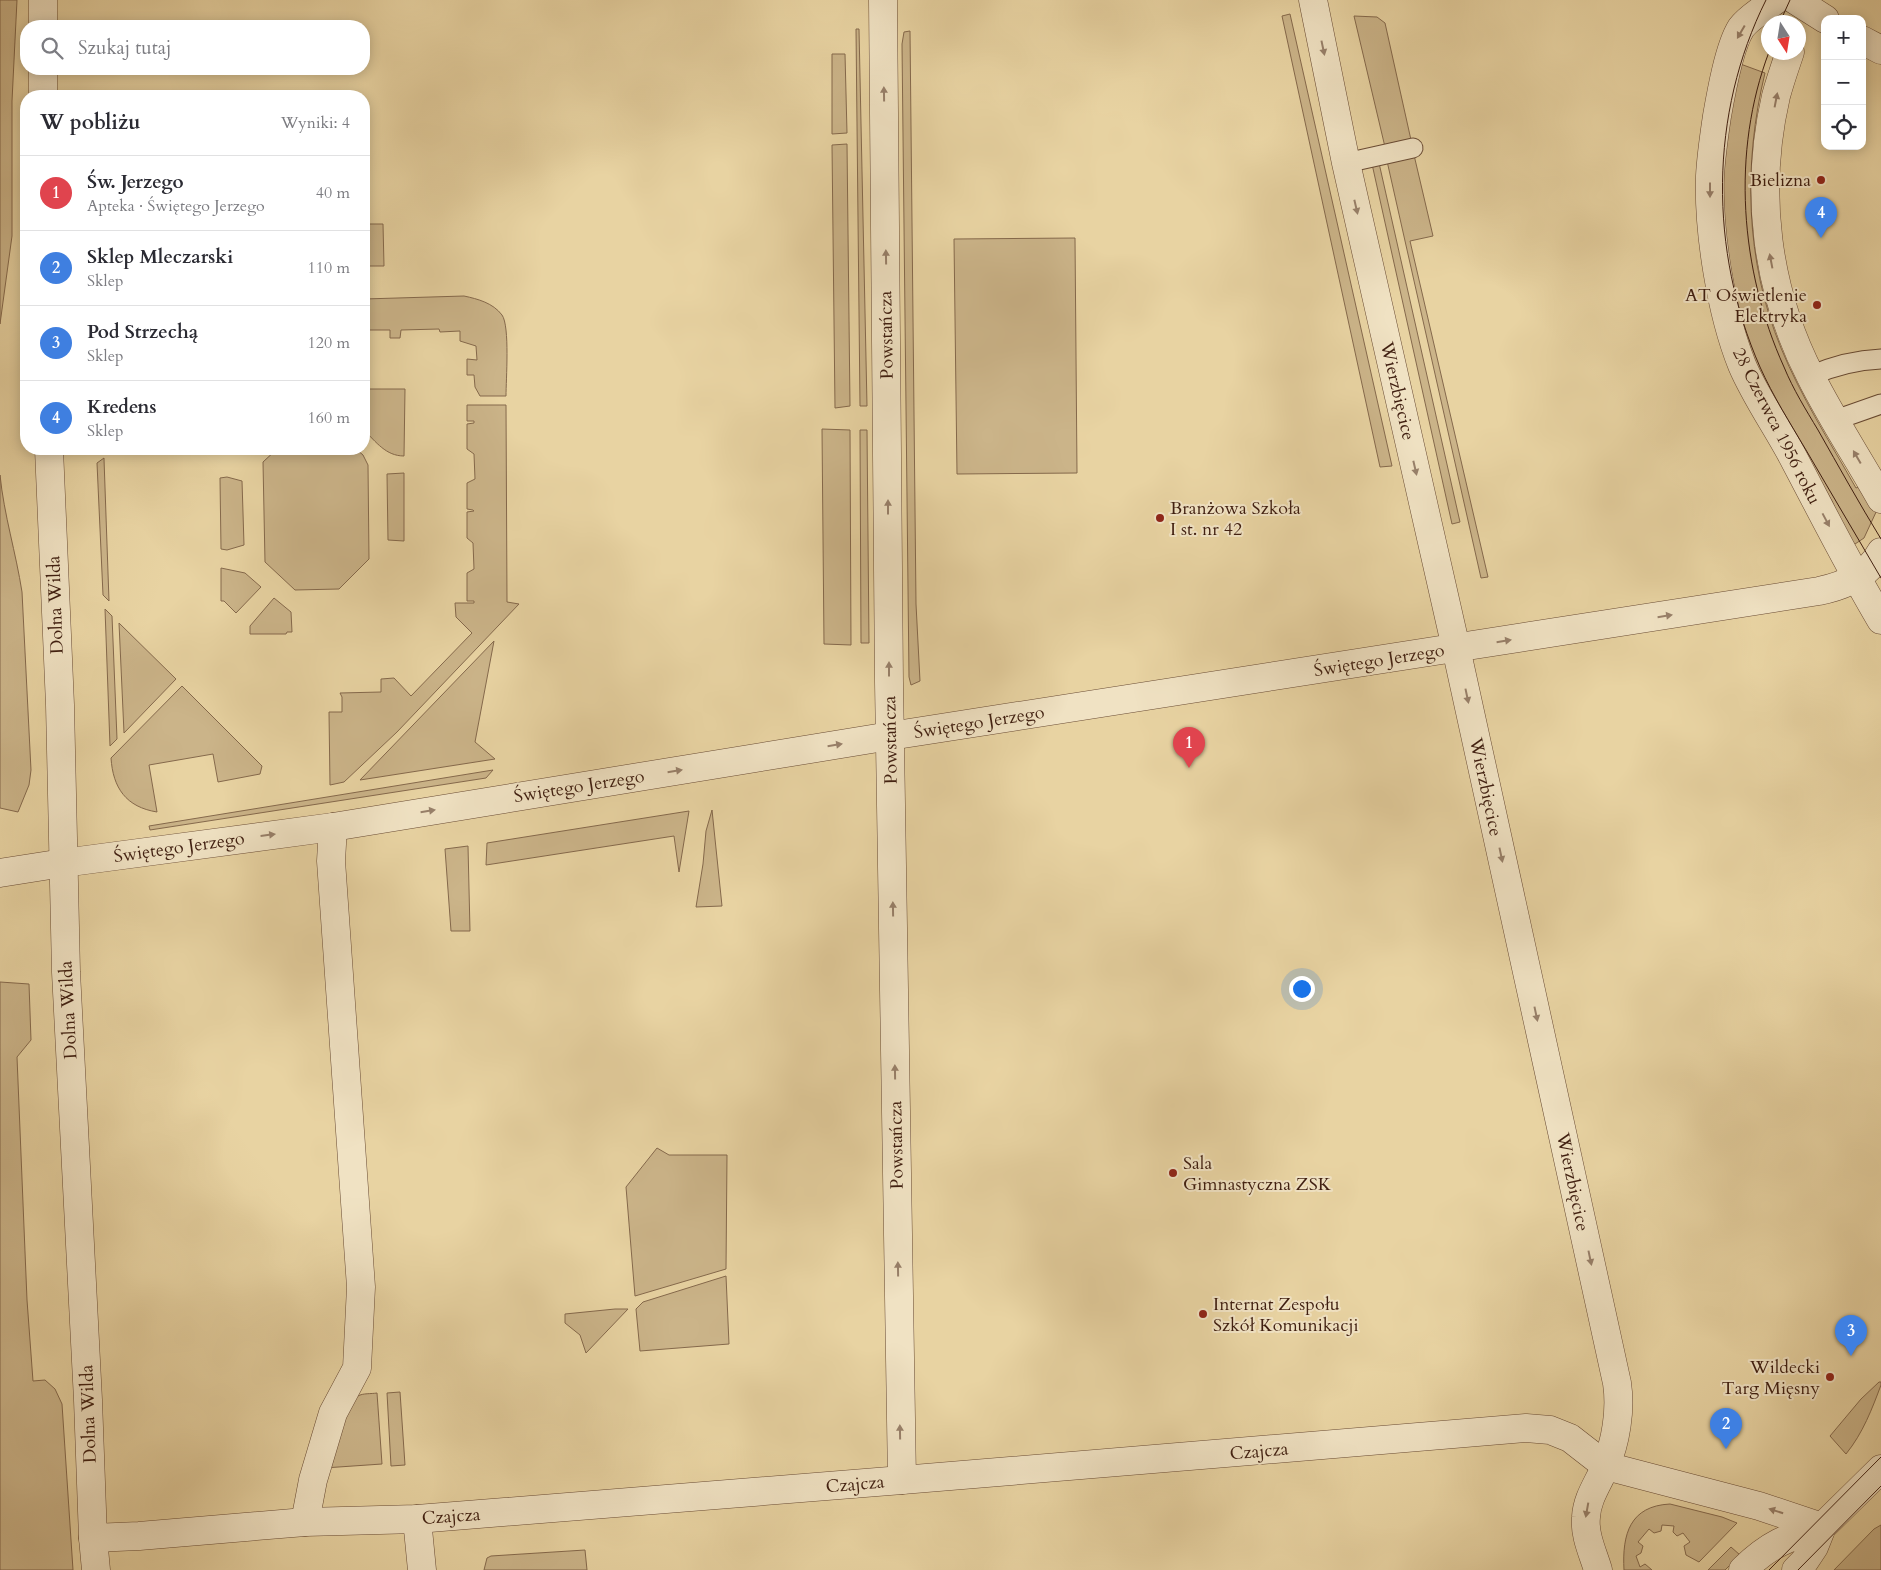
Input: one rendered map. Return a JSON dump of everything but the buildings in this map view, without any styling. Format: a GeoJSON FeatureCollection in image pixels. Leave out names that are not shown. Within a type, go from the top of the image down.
{"type":"FeatureCollection","features":[{"type":"Feature","properties":{"kind":"street"},"geometry":{"type":"LineString","coordinates":[[43,0],[43,20]]}},
{"type":"Feature","properties":{"kind":"street","name":"Powstańcza"},"geometry":{"type":"LineString","coordinates":[[882,0],[890,736],[902,1480]]}},
{"type":"Feature","properties":{"kind":"street","name":"Wierzbięcice"},"geometry":{"type":"LineString","coordinates":[[1313,0],[1346,163],[1456,648],[1617,1383],[1618,1416],[1606,1466],[1590,1496],[1585,1519],[1598,1570]]}},
{"type":"Feature","properties":{"kind":"street","name":"28 Czerwca 1956 roku"},"geometry":{"type":"LineString","coordinates":[[1776,0],[1760,11],[1742,28],[1731,56],[1722,90],[1714,135],[1710,177],[1710,206],[1720,281],[1726,314],[1742,366],[1881,620]]}},
{"type":"Feature","properties":{"kind":"street"},"geometry":{"type":"LineString","coordinates":[[1787,0],[1789,15]]}},
{"type":"Feature","properties":{"kind":"street"},"geometry":{"type":"LineString","coordinates":[[1795,0],[1821,16]]}},
{"type":"Feature","properties":{"kind":"street"},"geometry":{"type":"LineString","coordinates":[[1866,42],[1881,50]]}},
{"type":"Feature","properties":{"kind":"street"},"geometry":{"type":"LineString","coordinates":[[1787,60],[1776,96],[1768,140],[1765,214],[1769,255],[1780,302],[1810,376],[1881,499]]}},
{"type":"Feature","properties":{"kind":"street"},"geometry":{"type":"LineString","coordinates":[[43,75],[43,90]]}},
{"type":"Feature","properties":{"kind":"street","name":"Dolna Wilda"},"geometry":{"type":"LineString","coordinates":[[50,455],[60,705],[66,972],[88,1400],[92,1538],[96,1570]]}},
{"type":"Feature","properties":{"kind":"street","name":"Świętego Jerzego"},"geometry":{"type":"LineString","coordinates":[[0,873],[333,827],[890,736],[1819,591],[1838,587],[1857,579],[1881,552]]}},
{"type":"Feature","properties":{"kind":"street"},"geometry":{"type":"LineString","coordinates":[[305,1522],[313,1480],[333,1413],[357,1368],[361,1287],[331,861],[333,827]]}},
{"type":"Feature","properties":{"kind":"street","name":"Czajcza"},"geometry":{"type":"LineString","coordinates":[[92,1538],[139,1536],[305,1522],[417,1519],[1526,1428],[1550,1430],[1570,1438],[1606,1466]]}},
{"type":"Feature","properties":{"kind":"street"},"geometry":{"type":"LineString","coordinates":[[1606,1466],[1759,1506],[1822,1527]]}},
{"type":"Feature","properties":{"kind":"street"},"geometry":{"type":"LineString","coordinates":[[1796,1570],[1814,1547],[1822,1527],[1881,1469]]}},
{"type":"Feature","properties":{"kind":"street"},"geometry":{"type":"LineString","coordinates":[[417,1519],[422,1570]]}},
{"type":"Feature","properties":{"kind":"street"},"geometry":{"type":"LineString","coordinates":[[1743,1570],[1770,1547],[1789,1536],[1822,1527]]}},
{"type":"Feature","properties":{"kind":"lane"},"geometry":{"type":"LineString","coordinates":[[1346,163],[1413,148]]}},
{"type":"Feature","properties":{"kind":"lane"},"geometry":{"type":"LineString","coordinates":[[1810,376],[1838,365],[1881,359]]}},
{"type":"Feature","properties":{"kind":"lane"},"geometry":{"type":"LineString","coordinates":[[1836,422],[1844,417],[1881,404]]}},
{"type":"Feature","properties":{"kind":"shaded area"},"geometry":{"type":"Polygon","coordinates":[[[0,0],[17,0],[12,101],[12,236],[0,324],[0,0]]]}},
{"type":"Feature","properties":{"kind":"shaded area"},"geometry":{"type":"Polygon","coordinates":[[[1290,14],[1392,466],[1380,467],[1282,16],[1290,14]]]}},
{"type":"Feature","properties":{"kind":"shaded area"},"geometry":{"type":"Polygon","coordinates":[[[1354,16],[1377,17],[1385,23],[1411,140],[1385,147],[1354,16]]]}},
{"type":"Feature","properties":{"kind":"shaded area"},"geometry":{"type":"Polygon","coordinates":[[[856,29],[859,29],[867,406],[860,406],[856,29]]]}},
{"type":"Feature","properties":{"kind":"shaded area"},"geometry":{"type":"Polygon","coordinates":[[[910,31],[916,604],[920,681],[911,685],[909,677],[902,44],[904,32],[910,31]]]}},
{"type":"Feature","properties":{"kind":"shaded area"},"geometry":{"type":"Polygon","coordinates":[[[832,54],[845,54],[847,133],[832,134],[832,54]]]}},
{"type":"Feature","properties":{"kind":"shaded area"},"geometry":{"type":"Polygon","coordinates":[[[1735,62],[1765,73],[1753,142],[1751,212],[1760,281],[1769,315],[1789,366],[1816,419],[1856,488],[1863,485],[1877,510],[1864,538],[1852,546],[1832,501],[1765,383],[1746,342],[1734,303],[1717,208],[1735,62]]]}},
{"type":"Feature","properties":{"kind":"shaded area"},"geometry":{"type":"Polygon","coordinates":[[[847,144],[850,406],[835,408],[832,145],[847,144]]]}},
{"type":"Feature","properties":{"kind":"shaded area"},"geometry":{"type":"Polygon","coordinates":[[[1414,155],[1433,236],[1410,241],[1488,577],[1481,578],[1387,161],[1414,155]]]}},
{"type":"Feature","properties":{"kind":"shaded area"},"geometry":{"type":"Polygon","coordinates":[[[1379,163],[1460,522],[1452,524],[1372,164],[1379,163]]]}},
{"type":"Feature","properties":{"kind":"shaded area"},"geometry":{"type":"Polygon","coordinates":[[[370,224],[383,224],[384,266],[370,266],[370,224]]]}},
{"type":"Feature","properties":{"kind":"shaded area"},"geometry":{"type":"Polygon","coordinates":[[[1075,238],[1077,473],[957,474],[954,239],[1075,238]]]}},
{"type":"Feature","properties":{"kind":"shaded area"},"geometry":{"type":"Polygon","coordinates":[[[464,296],[490,305],[502,315],[506,330],[506,396],[480,396],[475,387],[474,375],[467,375],[467,359],[477,360],[476,346],[460,341],[460,331],[440,332],[439,329],[401,330],[400,338],[390,338],[390,330],[370,330],[370,299],[464,296]]]}},
{"type":"Feature","properties":{"kind":"shaded area"},"geometry":{"type":"Polygon","coordinates":[[[370,389],[405,389],[404,456],[392,454],[377,444],[370,436],[370,389]]]}},
{"type":"Feature","properties":{"kind":"shaded area"},"geometry":{"type":"Polygon","coordinates":[[[467,405],[506,405],[507,602],[519,604],[397,732],[344,782],[330,785],[329,712],[342,712],[342,697],[340,693],[381,692],[381,679],[394,678],[411,696],[472,633],[456,617],[455,603],[474,603],[474,601],[467,601],[467,573],[474,569],[473,543],[467,538],[467,512],[474,511],[467,509],[467,483],[475,479],[474,454],[467,449],[467,424],[474,423],[474,421],[467,421],[467,405]]]}},
{"type":"Feature","properties":{"kind":"shaded area"},"geometry":{"type":"Polygon","coordinates":[[[822,429],[850,430],[851,645],[824,644],[822,429]]]}},
{"type":"Feature","properties":{"kind":"shaded area"},"geometry":{"type":"Polygon","coordinates":[[[860,430],[867,430],[869,643],[861,643],[860,430]]]}},
{"type":"Feature","properties":{"kind":"shaded area"},"geometry":{"type":"Polygon","coordinates":[[[271,455],[363,455],[368,465],[369,559],[339,589],[295,590],[265,562],[263,462],[271,455]]]}},
{"type":"Feature","properties":{"kind":"shaded area"},"geometry":{"type":"Polygon","coordinates":[[[104,458],[109,601],[103,595],[97,463],[104,458]]]}},
{"type":"Feature","properties":{"kind":"shaded area"},"geometry":{"type":"Polygon","coordinates":[[[404,473],[404,541],[388,540],[387,474],[404,473]]]}},
{"type":"Feature","properties":{"kind":"shaded area"},"geometry":{"type":"Polygon","coordinates":[[[0,475],[4,505],[22,592],[31,770],[29,785],[18,812],[0,808],[0,475]]]}},
{"type":"Feature","properties":{"kind":"shaded area"},"geometry":{"type":"Polygon","coordinates":[[[227,477],[242,481],[244,545],[227,550],[221,549],[220,478],[227,477]]]}},
{"type":"Feature","properties":{"kind":"shaded area"},"geometry":{"type":"Polygon","coordinates":[[[221,568],[245,573],[261,587],[236,613],[224,601],[221,601],[221,568]]]}},
{"type":"Feature","properties":{"kind":"shaded area"},"geometry":{"type":"Polygon","coordinates":[[[274,598],[291,612],[292,632],[287,632],[286,634],[250,634],[250,626],[274,598]]]}},
{"type":"Feature","properties":{"kind":"shaded area"},"geometry":{"type":"Polygon","coordinates":[[[105,609],[112,616],[117,739],[110,746],[105,609]]]}},
{"type":"Feature","properties":{"kind":"shaded area"},"geometry":{"type":"Polygon","coordinates":[[[119,623],[176,679],[124,733],[119,623]]]}},
{"type":"Feature","properties":{"kind":"shaded area"},"geometry":{"type":"Polygon","coordinates":[[[494,641],[475,742],[495,759],[360,780],[494,641]]]}},
{"type":"Feature","properties":{"kind":"shaded area"},"geometry":{"type":"Polygon","coordinates":[[[182,686],[262,766],[260,774],[218,782],[213,754],[149,765],[157,812],[137,806],[123,794],[118,787],[112,769],[111,758],[182,686]]]}},
{"type":"Feature","properties":{"kind":"shaded area"},"geometry":{"type":"Polygon","coordinates":[[[493,770],[486,778],[150,830],[149,826],[493,770]]]}},
{"type":"Feature","properties":{"kind":"shaded area"},"geometry":{"type":"Polygon","coordinates":[[[712,810],[722,906],[696,907],[706,831],[712,810]]]}},
{"type":"Feature","properties":{"kind":"shaded area"},"geometry":{"type":"Polygon","coordinates":[[[689,811],[679,872],[674,836],[486,865],[487,843],[689,811]]]}},
{"type":"Feature","properties":{"kind":"shaded area"},"geometry":{"type":"Polygon","coordinates":[[[468,846],[470,931],[451,931],[445,849],[468,846]]]}},
{"type":"Feature","properties":{"kind":"shaded area"},"geometry":{"type":"Polygon","coordinates":[[[0,982],[29,984],[31,1040],[17,1057],[27,1300],[33,1381],[45,1380],[55,1389],[62,1404],[73,1570],[0,1570],[0,982]]]}},
{"type":"Feature","properties":{"kind":"shaded area"},"geometry":{"type":"Polygon","coordinates":[[[657,1148],[669,1155],[727,1155],[726,1269],[635,1296],[626,1187],[657,1148]]]}},
{"type":"Feature","properties":{"kind":"shaded area"},"geometry":{"type":"Polygon","coordinates":[[[726,1276],[729,1344],[640,1351],[636,1309],[643,1302],[726,1276]]]}},
{"type":"Feature","properties":{"kind":"shaded area"},"geometry":{"type":"Polygon","coordinates":[[[628,1309],[586,1353],[580,1335],[565,1323],[565,1314],[628,1309]]]}},
{"type":"Feature","properties":{"kind":"shaded area"},"geometry":{"type":"Polygon","coordinates":[[[1881,1382],[1881,1385],[1866,1421],[1846,1454],[1830,1436],[1861,1399],[1881,1382]]]}},
{"type":"Feature","properties":{"kind":"shaded area"},"geometry":{"type":"Polygon","coordinates":[[[400,1392],[405,1465],[391,1466],[387,1393],[400,1392]]]}},
{"type":"Feature","properties":{"kind":"shaded area"},"geometry":{"type":"Polygon","coordinates":[[[377,1393],[382,1464],[324,1468],[341,1419],[351,1402],[360,1395],[377,1393]]]}},
{"type":"Feature","properties":{"kind":"shaded area"},"geometry":{"type":"Polygon","coordinates":[[[1670,1504],[1722,1517],[1737,1523],[1699,1562],[1686,1555],[1684,1546],[1690,1542],[1683,1533],[1677,1536],[1673,1532],[1674,1526],[1662,1525],[1661,1531],[1654,1533],[1649,1529],[1638,1542],[1643,1546],[1641,1553],[1636,1556],[1640,1567],[1645,1564],[1652,1570],[1624,1570],[1625,1545],[1631,1524],[1637,1516],[1646,1510],[1670,1504]]]}},
{"type":"Feature","properties":{"kind":"shaded area"},"geometry":{"type":"Polygon","coordinates":[[[1881,1525],[1881,1570],[1834,1570],[1874,1529],[1881,1525]]]}},
{"type":"Feature","properties":{"kind":"shaded area"},"geometry":{"type":"Polygon","coordinates":[[[1731,1547],[1740,1555],[1725,1570],[1708,1570],[1731,1547]]]}},
{"type":"Feature","properties":{"kind":"shaded area"},"geometry":{"type":"Polygon","coordinates":[[[585,1550],[587,1570],[484,1570],[487,1558],[491,1556],[585,1550]]]}},
{"type":"Feature","properties":{"kind":"tram line"},"geometry":{"type":"LineString","coordinates":[[1766,0],[1747,44],[1734,89],[1726,136],[1722,183],[1724,230],[1731,277],[1743,323],[1765,378],[1881,578]]}},
{"type":"Feature","properties":{"kind":"tram line"},"geometry":{"type":"LineString","coordinates":[[1783,15],[1790,0]]}},
{"type":"Feature","properties":{"kind":"tram line"},"geometry":{"type":"LineString","coordinates":[[1766,60],[1757,90],[1749,130],[1745,170],[1746,211],[1750,251],[1758,291],[1769,330],[1791,383],[1881,539]]}},
{"type":"Feature","properties":{"kind":"tram line"},"geometry":{"type":"LineString","coordinates":[[1769,1570],[1881,1457]]}},
{"type":"Feature","properties":{"kind":"tram line"},"geometry":{"type":"LineString","coordinates":[[1798,1570],[1881,1486]]}},
{"type":"Feature","properties":{"kind":"place","name":"Bielizna"},"geometry":{"type":"Point","coordinates":[1821,180]}},
{"type":"Feature","properties":{"kind":"place","name":"Kredens"},"geometry":{"type":"Point","coordinates":[1821,238]}},
{"type":"Feature","properties":{"kind":"place","name":"AT Oświetlenie Elektryka"},"geometry":{"type":"Point","coordinates":[1817,305]}},
{"type":"Feature","properties":{"kind":"place","name":"Branżowa Szkoła I st. nr 42"},"geometry":{"type":"Point","coordinates":[1160,518]}},
{"type":"Feature","properties":{"kind":"place","name":"Św. Jerzego"},"geometry":{"type":"Point","coordinates":[1189,768]}},
{"type":"Feature","properties":{"kind":"place","name":"Sala Gimnastyczna ZSK"},"geometry":{"type":"Point","coordinates":[1173,1173]}},
{"type":"Feature","properties":{"kind":"place","name":"Internat Zespołu Szkół Komunikacji"},"geometry":{"type":"Point","coordinates":[1203,1314]}},
{"type":"Feature","properties":{"kind":"place","name":"Pod Strzechą"},"geometry":{"type":"Point","coordinates":[1851,1356]}},
{"type":"Feature","properties":{"kind":"place","name":"Wildecki Targ Mięsny"},"geometry":{"type":"Point","coordinates":[1830,1377]}},
{"type":"Feature","properties":{"kind":"place","name":"Sklep Mleczarski"},"geometry":{"type":"Point","coordinates":[1726,1449]}}]}
